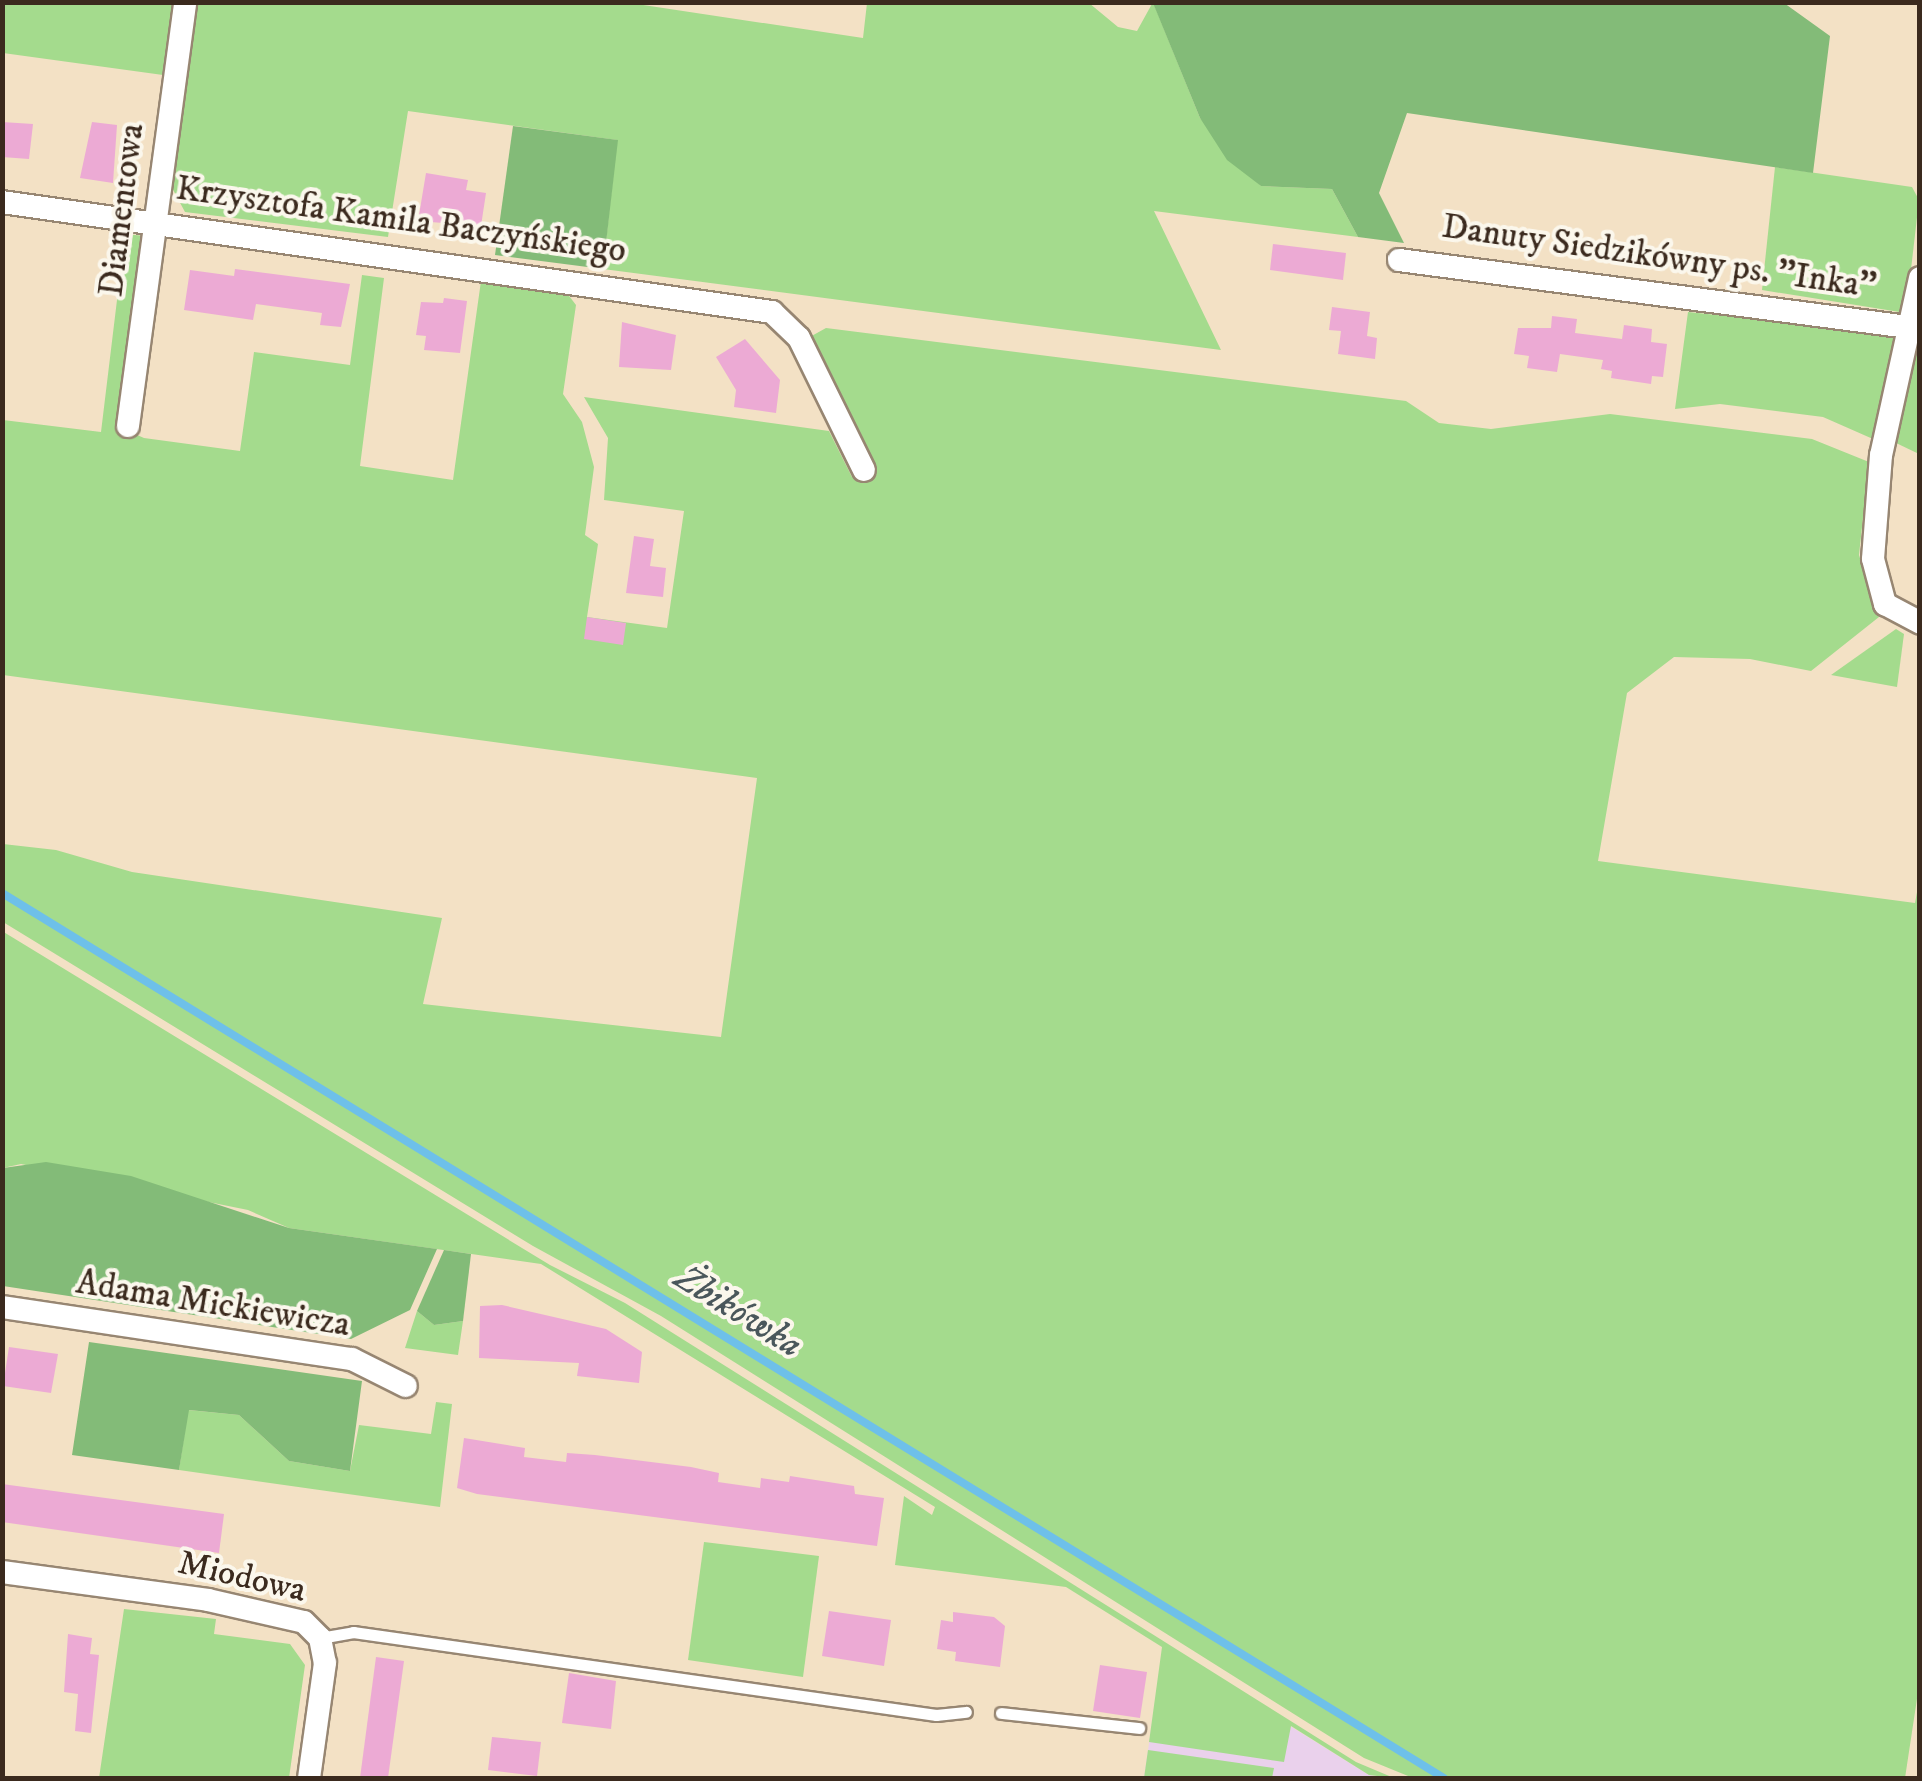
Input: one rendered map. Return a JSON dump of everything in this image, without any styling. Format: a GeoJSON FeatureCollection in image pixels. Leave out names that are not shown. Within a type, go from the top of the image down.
{"type":"FeatureCollection","features":[{"type":"Feature","properties":{"kind":"street","name":"Diamentowa"},"geometry":{"type":"LineString","coordinates":[[128,426],[185,2]]}},
{"type":"Feature","properties":{"kind":"street","name":"Krzysztofa Kamila Baczyńskiego"},"geometry":{"type":"LineString","coordinates":[[2,202],[754,307],[787,321],[864,470]]}},
{"type":"Feature","properties":{"kind":"street","name":"Danuty Siedzikówny ps. \"Inka\""},"geometry":{"type":"LineString","coordinates":[[1400,260],[1908,327]]}},
{"type":"Feature","properties":{"kind":"street"},"geometry":{"type":"LineString","coordinates":[[1914,622],[1885,604],[1873,560],[1881,455],[1920,278]]}},
{"type":"Feature","properties":{"kind":"street","name":"Adama Mickiewicza"},"geometry":{"type":"LineString","coordinates":[[2,1308],[352,1358],[406,1386]]}},
{"type":"Feature","properties":{"kind":"street","name":"Miodowa"},"geometry":{"type":"LineString","coordinates":[[2,1572],[290,1616],[320,1638],[325,1663],[309,1778]]}},
{"type":"Feature","properties":{"kind":"lane"},"geometry":{"type":"LineString","coordinates":[[320,1638],[353,1632],[936,1715],[966,1712]]}},
{"type":"Feature","properties":{"kind":"lane"},"geometry":{"type":"LineString","coordinates":[[1002,1713],[1138,1728]]}},
{"type":"Feature","properties":{"kind":"shaded area"},"geometry":{"type":"Polygon","coordinates":[[[1163,1647],[1369,1775],[1394,1778],[1144,1778],[1163,1647]]]}},
{"type":"Feature","properties":{"kind":"green space"},"geometry":{"type":"Polygon","coordinates":[[[3,2],[173,3],[163,75],[3,53],[3,2]]]}},
{"type":"Feature","properties":{"kind":"green space"},"geometry":{"type":"Polygon","coordinates":[[[1153,2],[1200,118],[1261,186],[1332,189],[1358,237],[1154,211],[1221,350],[603,269],[617,140],[408,111],[388,237],[185,212],[170,184],[196,3],[630,3],[863,38],[867,3],[1089,3],[1118,27],[1137,31],[1153,2]]]}},
{"type":"Feature","properties":{"kind":"green space"},"geometry":{"type":"Polygon","coordinates":[[[1153,3],[1784,3],[1830,36],[1813,173],[1407,113],[1379,193],[1404,243],[1358,237],[1332,189],[1261,186],[1227,160],[1200,118],[1153,3]]]}},
{"type":"Feature","properties":{"kind":"green space"},"geometry":{"type":"Polygon","coordinates":[[[513,126],[618,140],[603,269],[495,255],[513,126]]]}},
{"type":"Feature","properties":{"kind":"green space"},"geometry":{"type":"Polygon","coordinates":[[[1775,167],[1912,187],[1919,200],[1906,313],[1762,290],[1775,167]]]}},
{"type":"Feature","properties":{"kind":"green space"},"geometry":{"type":"Polygon","coordinates":[[[125,234],[145,236],[119,427],[144,438],[240,451],[254,352],[350,365],[362,275],[384,278],[360,466],[453,480],[481,281],[566,292],[576,305],[563,394],[582,422],[594,467],[585,535],[598,544],[587,617],[667,628],[684,511],[604,500],[608,438],[584,397],[829,431],[852,477],[871,469],[808,338],[826,328],[1406,401],[1439,423],[1491,429],[1610,414],[1812,439],[1869,462],[1859,555],[1879,617],[1811,671],[1750,659],[1674,657],[1627,693],[1598,861],[1915,903],[1919,881],[1920,1679],[1905,1778],[1413,1778],[1364,1758],[661,1316],[533,1246],[3,922],[3,844],[56,850],[132,872],[442,918],[423,1004],[721,1037],[757,778],[3,675],[3,420],[101,432],[125,234]]]}},
{"type":"Feature","properties":{"kind":"green space"},"geometry":{"type":"Polygon","coordinates":[[[1688,312],[1900,334],[1873,439],[1823,417],[1720,404],[1675,409],[1688,312]]]}},
{"type":"Feature","properties":{"kind":"green space"},"geometry":{"type":"Polygon","coordinates":[[[1919,329],[1919,454],[1894,442],[1919,329]]]}},
{"type":"Feature","properties":{"kind":"green space"},"geometry":{"type":"Polygon","coordinates":[[[1896,629],[1904,634],[1897,687],[1831,675],[1896,629]]]}},
{"type":"Feature","properties":{"kind":"green space"},"geometry":{"type":"Polygon","coordinates":[[[2,931],[550,1265],[625,1303],[1356,1762],[1394,1778],[1369,1775],[1291,1726],[1284,1762],[1149,1742],[1162,1647],[1066,1587],[895,1565],[904,1496],[932,1515],[935,1507],[541,1264],[289,1228],[248,1210],[21,1164],[3,1168],[2,931]]]}},
{"type":"Feature","properties":{"kind":"green space"},"geometry":{"type":"Polygon","coordinates":[[[46,1162],[131,1176],[289,1228],[437,1249],[410,1310],[351,1339],[3,1286],[3,1168],[46,1162]]]}},
{"type":"Feature","properties":{"kind":"green space"},"geometry":{"type":"Polygon","coordinates":[[[444,1250],[471,1254],[463,1321],[434,1325],[417,1311],[444,1250]]]}},
{"type":"Feature","properties":{"kind":"green space"},"geometry":{"type":"Polygon","coordinates":[[[417,1311],[434,1325],[463,1321],[458,1355],[405,1348],[417,1311]]]}},
{"type":"Feature","properties":{"kind":"green space"},"geometry":{"type":"Polygon","coordinates":[[[89,1342],[362,1381],[350,1471],[289,1461],[239,1415],[189,1410],[179,1470],[72,1455],[89,1342]]]}},
{"type":"Feature","properties":{"kind":"green space"},"geometry":{"type":"Polygon","coordinates":[[[436,1402],[452,1404],[440,1507],[179,1470],[188,1410],[239,1415],[289,1461],[350,1471],[359,1425],[431,1434],[436,1402]]]}},
{"type":"Feature","properties":{"kind":"green space"},"geometry":{"type":"Polygon","coordinates":[[[704,1542],[819,1556],[803,1677],[688,1660],[704,1542]]]}},
{"type":"Feature","properties":{"kind":"green space"},"geometry":{"type":"Polygon","coordinates":[[[124,1609],[216,1619],[214,1634],[290,1644],[305,1665],[289,1778],[99,1778],[124,1609]]]}},
{"type":"Feature","properties":{"kind":"green space"},"geometry":{"type":"Polygon","coordinates":[[[1148,1750],[1274,1768],[1272,1778],[1144,1778],[1148,1750]]]}},
{"type":"Feature","properties":{"kind":"building"},"geometry":{"type":"Polygon","coordinates":[[[2,122],[33,124],[29,159],[2,157],[2,122]]]}},
{"type":"Feature","properties":{"kind":"building"},"geometry":{"type":"Polygon","coordinates":[[[92,122],[117,125],[113,183],[80,178],[92,122]]]}},
{"type":"Feature","properties":{"kind":"building"},"geometry":{"type":"Polygon","coordinates":[[[426,173],[468,180],[466,190],[486,193],[481,226],[418,221],[426,173]]]}},
{"type":"Feature","properties":{"kind":"building"},"geometry":{"type":"Polygon","coordinates":[[[1273,244],[1346,253],[1343,280],[1270,270],[1273,244]]]}},
{"type":"Feature","properties":{"kind":"building"},"geometry":{"type":"Polygon","coordinates":[[[235,269],[350,284],[341,327],[320,325],[322,313],[256,304],[253,320],[184,310],[190,270],[234,276],[235,269]]]}},
{"type":"Feature","properties":{"kind":"building"},"geometry":{"type":"Polygon","coordinates":[[[444,298],[467,301],[460,353],[424,350],[426,336],[416,335],[421,302],[443,303],[444,298]]]}},
{"type":"Feature","properties":{"kind":"building"},"geometry":{"type":"Polygon","coordinates":[[[1332,307],[1370,312],[1367,336],[1377,338],[1375,359],[1338,354],[1341,331],[1329,330],[1332,307]]]}},
{"type":"Feature","properties":{"kind":"building"},"geometry":{"type":"Polygon","coordinates":[[[1552,316],[1577,319],[1575,333],[1622,339],[1624,325],[1652,329],[1651,342],[1667,344],[1663,377],[1652,376],[1651,384],[1611,378],[1612,371],[1601,369],[1603,360],[1560,354],[1557,372],[1527,368],[1529,356],[1514,354],[1518,328],[1551,328],[1552,316]]]}},
{"type":"Feature","properties":{"kind":"building"},"geometry":{"type":"Polygon","coordinates":[[[622,322],[676,335],[671,370],[619,367],[622,322]]]}},
{"type":"Feature","properties":{"kind":"building"},"geometry":{"type":"Polygon","coordinates":[[[745,339],[780,380],[776,413],[734,407],[736,390],[716,357],[745,339]]]}},
{"type":"Feature","properties":{"kind":"building"},"geometry":{"type":"Polygon","coordinates":[[[634,536],[654,539],[650,566],[666,568],[663,597],[626,593],[634,536]]]}},
{"type":"Feature","properties":{"kind":"building"},"geometry":{"type":"Polygon","coordinates":[[[587,617],[626,623],[623,645],[584,639],[587,617]]]}},
{"type":"Feature","properties":{"kind":"building"},"geometry":{"type":"Polygon","coordinates":[[[502,1305],[606,1329],[642,1352],[639,1383],[577,1376],[579,1363],[479,1358],[480,1306],[502,1305]]]}},
{"type":"Feature","properties":{"kind":"building"},"geometry":{"type":"Polygon","coordinates":[[[9,1347],[58,1354],[51,1393],[3,1386],[9,1347]]]}},
{"type":"Feature","properties":{"kind":"building"},"geometry":{"type":"Polygon","coordinates":[[[464,1438],[525,1448],[524,1457],[566,1462],[567,1453],[691,1467],[719,1473],[718,1482],[760,1488],[761,1478],[789,1482],[790,1476],[854,1486],[855,1494],[884,1498],[877,1546],[477,1494],[457,1488],[464,1438]]]}},
{"type":"Feature","properties":{"kind":"building"},"geometry":{"type":"Polygon","coordinates":[[[2,1484],[224,1514],[219,1553],[2,1522],[2,1484]]]}},
{"type":"Feature","properties":{"kind":"building"},"geometry":{"type":"Polygon","coordinates":[[[829,1611],[891,1620],[884,1666],[822,1656],[829,1611]]]}},
{"type":"Feature","properties":{"kind":"building"},"geometry":{"type":"Polygon","coordinates":[[[953,1612],[994,1617],[1005,1626],[1000,1667],[955,1661],[956,1652],[937,1649],[941,1620],[953,1622],[953,1612]]]}},
{"type":"Feature","properties":{"kind":"building"},"geometry":{"type":"Polygon","coordinates":[[[68,1634],[92,1638],[90,1654],[99,1655],[91,1733],[75,1731],[78,1694],[64,1692],[68,1634]]]}},
{"type":"Feature","properties":{"kind":"building"},"geometry":{"type":"Polygon","coordinates":[[[376,1657],[404,1661],[388,1778],[360,1778],[376,1657]]]}},
{"type":"Feature","properties":{"kind":"building"},"geometry":{"type":"Polygon","coordinates":[[[1100,1665],[1147,1672],[1140,1718],[1093,1711],[1100,1665]]]}},
{"type":"Feature","properties":{"kind":"building"},"geometry":{"type":"Polygon","coordinates":[[[569,1673],[616,1681],[611,1729],[562,1723],[569,1673]]]}},
{"type":"Feature","properties":{"kind":"building"},"geometry":{"type":"Polygon","coordinates":[[[492,1737],[541,1742],[537,1776],[488,1770],[492,1737]]]}},
{"type":"Feature","properties":{"kind":"waterway","name":"Żbikówka"},"geometry":{"type":"LineString","coordinates":[[2,893],[1444,1778]]}}]}
